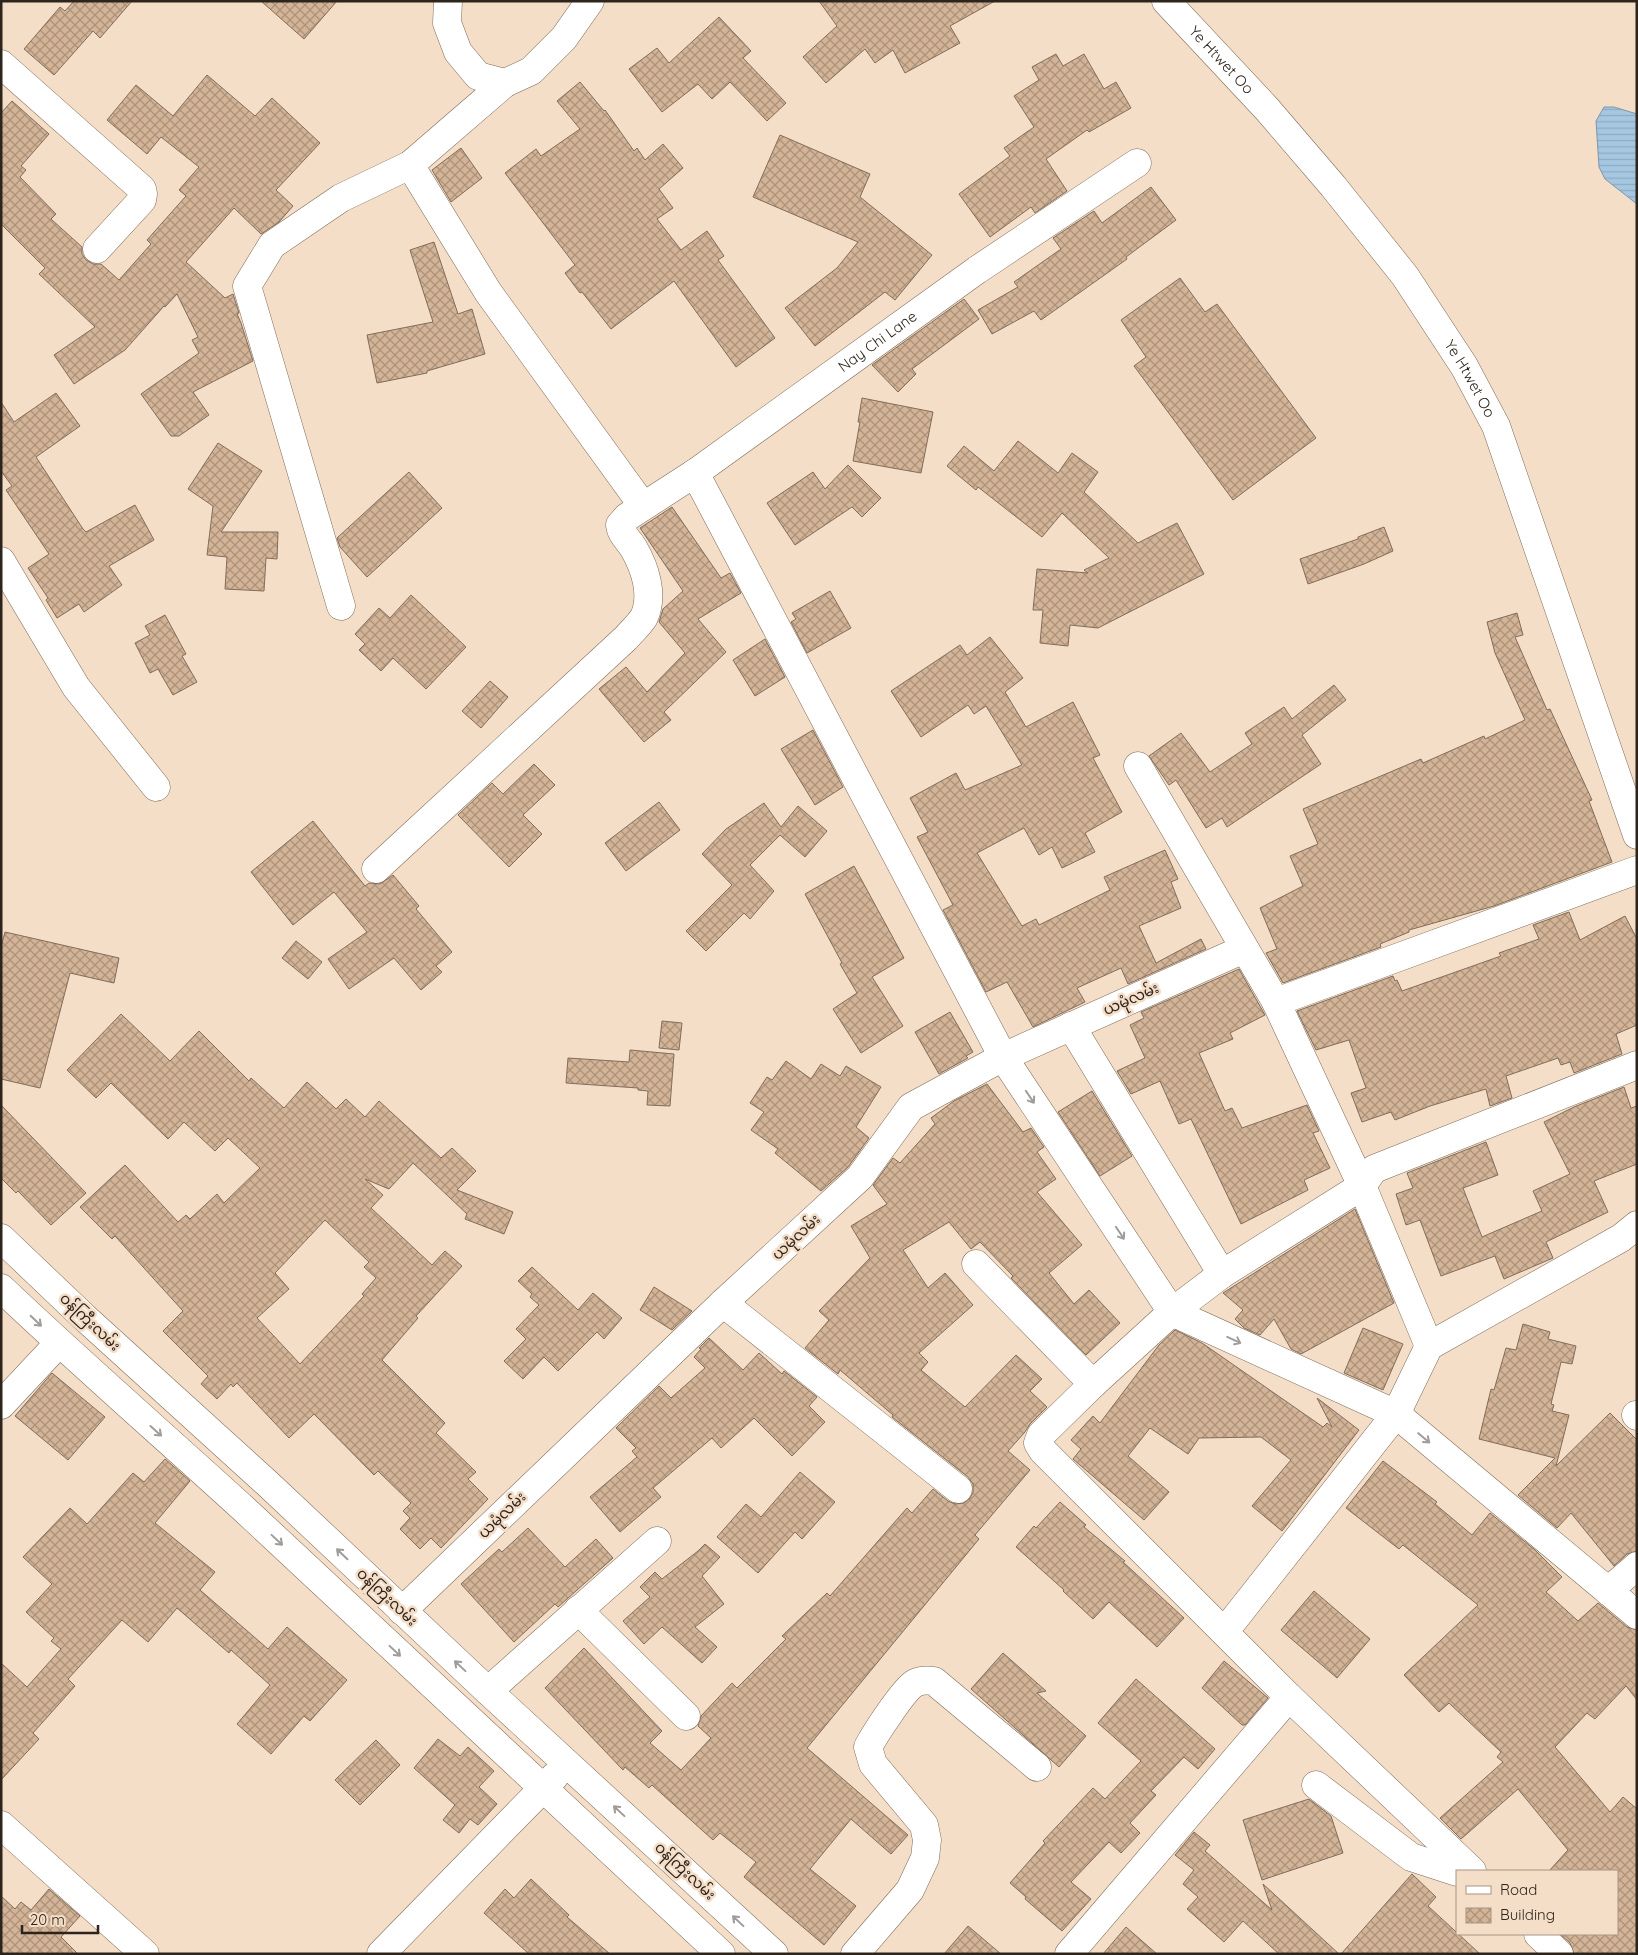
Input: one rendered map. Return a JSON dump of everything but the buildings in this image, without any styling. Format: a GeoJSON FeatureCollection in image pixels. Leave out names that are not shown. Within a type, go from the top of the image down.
{"type":"FeatureCollection","features":[{"type":"Feature","properties":{"kind":"street"},"geometry":{"type":"LineString","coordinates":[[448,1],[447,23],[458,52],[478,76],[505,83]]}},
{"type":"Feature","properties":{"kind":"street"},"geometry":{"type":"LineString","coordinates":[[341,606],[247,286],[272,245],[341,198],[410,164],[505,83],[530,71],[564,38],[590,1]]}},
{"type":"Feature","properties":{"kind":"street","name":"Ye Htwet Oo"},"geometry":{"type":"LineString","coordinates":[[1166,1],[1261,102],[1333,186],[1405,276],[1464,366],[1496,426],[1637,835]]}},
{"type":"Feature","properties":{"kind":"street"},"geometry":{"type":"LineString","coordinates":[[1,64],[142,189],[142,200],[97,250]]}},
{"type":"Feature","properties":{"kind":"street","name":"Nay Chi Lane"},"geometry":{"type":"LineString","coordinates":[[376,868],[626,638],[644,618],[649,596],[644,571],[633,548],[621,532],[620,525],[627,517],[694,473],[977,270],[1137,163]]}},
{"type":"Feature","properties":{"kind":"street"},"geometry":{"type":"LineString","coordinates":[[410,164],[488,292],[643,506]]}},
{"type":"Feature","properties":{"kind":"street"},"geometry":{"type":"LineString","coordinates":[[694,473],[1003,1057],[1172,1312],[1396,1414],[1637,1615]]}},
{"type":"Feature","properties":{"kind":"street"},"geometry":{"type":"LineString","coordinates":[[1,561],[76,687],[156,787]]}},
{"type":"Feature","properties":{"kind":"street"},"geometry":{"type":"LineString","coordinates":[[1138,766],[1276,1002],[1362,1186],[1429,1346]]}},
{"type":"Feature","properties":{"kind":"street"},"geometry":{"type":"LineString","coordinates":[[1276,1002],[1637,870]]}},
{"type":"Feature","properties":{"kind":"street","name":"ယမုံလမ်း"},"geometry":{"type":"LineString","coordinates":[[402,1611],[723,1303],[860,1177],[911,1107],[1003,1057],[1244,949]]}},
{"type":"Feature","properties":{"kind":"street"},"geometry":{"type":"LineString","coordinates":[[1071,1026],[1222,1274]]}},
{"type":"Feature","properties":{"kind":"street"},"geometry":{"type":"LineString","coordinates":[[1471,1870],[1289,1697],[1043,1451],[1038,1443],[1041,1435],[1093,1384],[1172,1312],[1222,1274],[1362,1186],[1374,1169],[1637,1065]]}},
{"type":"Feature","properties":{"kind":"street"},"geometry":{"type":"LineString","coordinates":[[1225,1631],[1396,1414],[1429,1346],[1620,1238],[1637,1225]]}},
{"type":"Feature","properties":{"kind":"street","name":"ဝန်ကြီးလမ်း"},"geometry":{"type":"LineString","coordinates":[[1,1238],[84,1317],[268,1484],[488,1692],[774,1954]]}},
{"type":"Feature","properties":{"kind":"street"},"geometry":{"type":"LineString","coordinates":[[976,1264],[1093,1384]]}},
{"type":"Feature","properties":{"kind":"street"},"geometry":{"type":"LineString","coordinates":[[1,1288],[59,1343],[244,1509],[721,1954]]}},
{"type":"Feature","properties":{"kind":"street"},"geometry":{"type":"LineString","coordinates":[[723,1303],[958,1489]]}},
{"type":"Feature","properties":{"kind":"street"},"geometry":{"type":"LineString","coordinates":[[1,1405],[59,1343]]}},
{"type":"Feature","properties":{"kind":"street"},"geometry":{"type":"LineString","coordinates":[[488,1692],[657,1541]]}},
{"type":"Feature","properties":{"kind":"street"},"geometry":{"type":"LineString","coordinates":[[1608,1591],[1637,1566]]}},
{"type":"Feature","properties":{"kind":"street"},"geometry":{"type":"LineString","coordinates":[[578,1610],[686,1716]]}},
{"type":"Feature","properties":{"kind":"street"},"geometry":{"type":"LineString","coordinates":[[855,1954],[910,1890],[925,1858],[927,1840],[924,1825],[873,1764],[868,1747],[877,1729],[913,1684],[924,1680],[934,1681],[1036,1767]]}},
{"type":"Feature","properties":{"kind":"street"},"geometry":{"type":"LineString","coordinates":[[1069,1954],[1289,1697]]}},
{"type":"Feature","properties":{"kind":"street"},"geometry":{"type":"LineString","coordinates":[[381,1954],[567,1763]]}},
{"type":"Feature","properties":{"kind":"street"},"geometry":{"type":"LineString","coordinates":[[1316,1785],[1411,1857],[1456,1872]]}},
{"type":"Feature","properties":{"kind":"street"},"geometry":{"type":"LineString","coordinates":[[1,1825],[145,1954]]}},
{"type":"Feature","properties":{"kind":"street"},"geometry":{"type":"LineString","coordinates":[[1539,1935],[1559,1954]]}},
{"type":"Feature","properties":{"kind":"water"},"geometry":{"type":"Polygon","coordinates":[[[1604,107],[1614,107],[1637,114],[1637,204],[1605,179],[1599,167],[1596,121],[1604,107]]]}}]}
